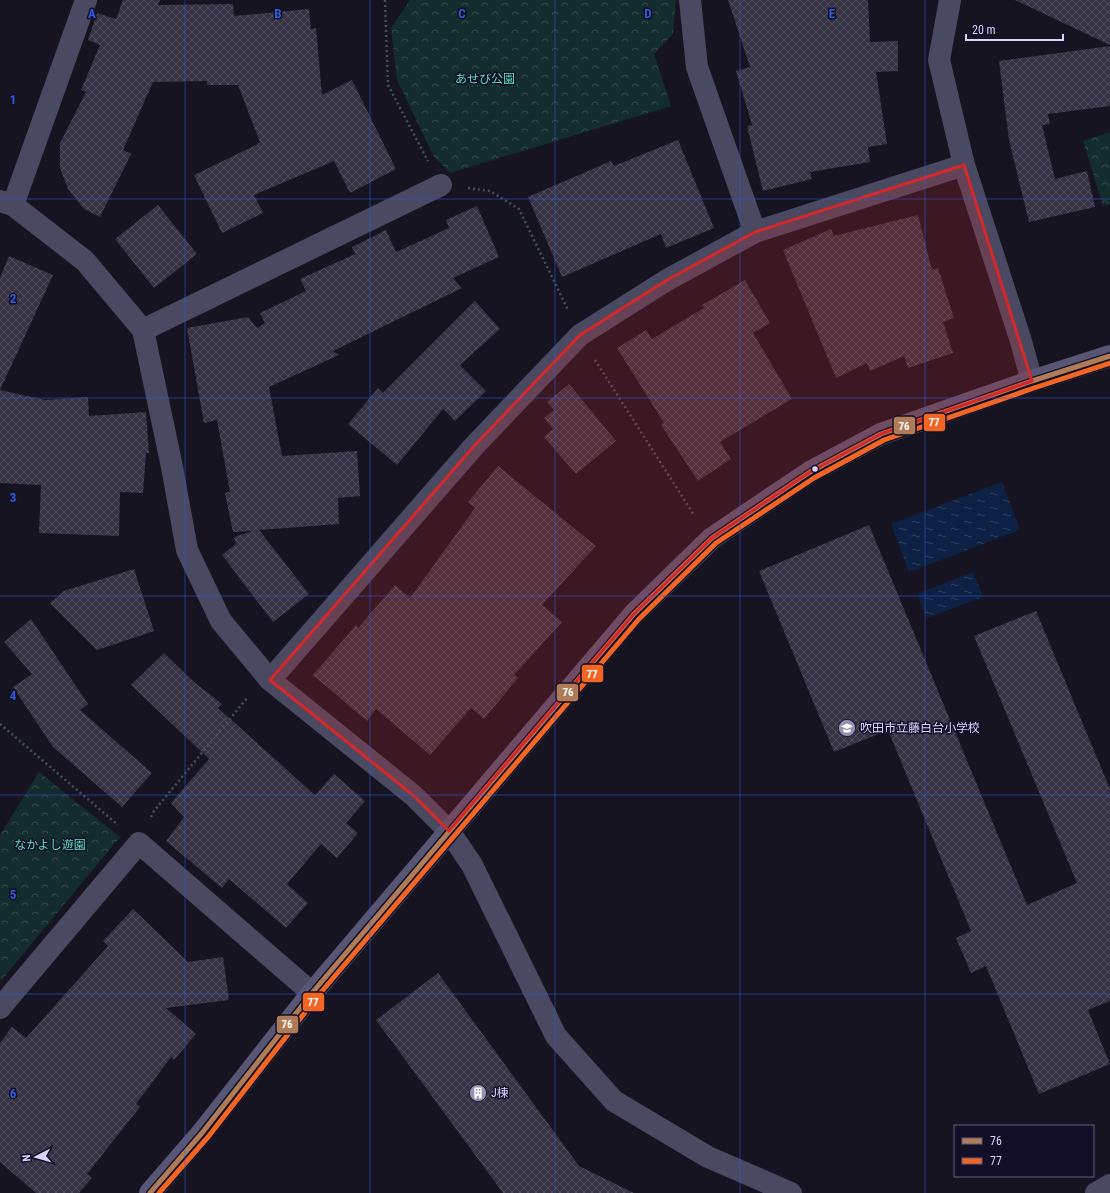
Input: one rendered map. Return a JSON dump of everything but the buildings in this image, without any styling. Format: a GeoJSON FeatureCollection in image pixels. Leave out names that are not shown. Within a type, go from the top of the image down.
{"type":"FeatureCollection","features":[{"type":"Feature","properties":{"kind":"street"},"geometry":{"type":"LineString","coordinates":[[86,0],[7,203],[85,260],[144,330],[172,467],[187,550],[221,621],[270,680],[414,796],[449,831],[472,865],[556,1036],[614,1102],[708,1157],[791,1193]]}},
{"type":"Feature","properties":{"kind":"street"},"geometry":{"type":"LineString","coordinates":[[690,0],[697,68],[755,232]]}},
{"type":"Feature","properties":{"kind":"street"},"geometry":{"type":"LineString","coordinates":[[950,0],[939,60],[964,165],[1020,338],[1032,381]]}},
{"type":"Feature","properties":{"kind":"street"},"geometry":{"type":"LineString","coordinates":[[270,680],[475,445],[580,335],[667,280],[755,232],[964,165]]}},
{"type":"Feature","properties":{"kind":"street"},"geometry":{"type":"LineString","coordinates":[[144,330],[441,185]]}},
{"type":"Feature","properties":{"kind":"street"},"geometry":{"type":"LineString","coordinates":[[150,1193],[202,1133],[312,993],[634,614],[712,538],[810,472],[881,434],[1032,381],[1110,356]]}},
{"type":"Feature","properties":{"kind":"street"},"geometry":{"type":"LineString","coordinates":[[0,1008],[139,842],[312,993]]}},
{"type":"Feature","properties":{"kind":"street"},"geometry":{"type":"LineString","coordinates":[[1096,1193],[1110,1185]]}},
{"type":"Feature","properties":{"kind":"path"},"geometry":{"type":"LineString","coordinates":[[385,0],[388,85],[407,122]]}},
{"type":"Feature","properties":{"kind":"path"},"geometry":{"type":"LineString","coordinates":[[490,191],[519,209],[580,335],[694,515]]}},
{"type":"Feature","properties":{"kind":"path"},"geometry":{"type":"LineString","coordinates":[[0,724],[139,842],[154,811],[254,689],[270,680]]}},
{"type":"Feature","properties":{"kind":"highlighted area"},"geometry":{"type":"Polygon","coordinates":[[[964,165],[1032,381],[881,434],[810,472],[712,538],[634,614],[449,831],[414,796],[270,680],[475,445],[580,335],[667,280],[755,232],[964,165]]]}},
{"type":"Feature","properties":{"kind":"green space","name":"あせび公園"},"geometry":{"type":"Polygon","coordinates":[[[410,0],[676,0],[673,34],[654,54],[671,106],[450,173],[434,157],[397,80],[391,28],[410,0]]]}},
{"type":"Feature","properties":{"kind":"green space"},"geometry":{"type":"Polygon","coordinates":[[[1110,132],[1110,204],[1103,206],[1083,141],[1110,132]]]}},
{"type":"Feature","properties":{"kind":"green space","name":"なかよし遊園"},"geometry":{"type":"Polygon","coordinates":[[[39,772],[120,837],[0,982],[0,835],[39,772]]]}},
{"type":"Feature","properties":{"kind":"water"},"geometry":{"type":"Polygon","coordinates":[[[1002,482],[1020,530],[909,572],[891,524],[1002,482]]]}},
{"type":"Feature","properties":{"kind":"water"},"geometry":{"type":"Polygon","coordinates":[[[973,572],[983,597],[927,618],[917,594],[973,572]]]}},
{"type":"Feature","properties":{"kind":"transit line","name":"76"},"geometry":{"type":"LineString","coordinates":[[150,1193],[202,1133],[312,993],[634,614],[712,538],[810,472],[881,434],[1032,381],[1110,356]]}},
{"type":"Feature","properties":{"kind":"transit line","name":"77"},"geometry":{"type":"LineString","coordinates":[[159,1193],[208,1137],[317,997],[639,619],[716,543],[814,478],[884,440],[1110,363]]}},
{"type":"Feature","properties":{"kind":"place","name":"吹田市立藤白台小学校"},"geometry":{"type":"Point","coordinates":[847,728]}},
{"type":"Feature","properties":{"kind":"place","name":"J棟"},"geometry":{"type":"Point","coordinates":[478,1093]}}]}
